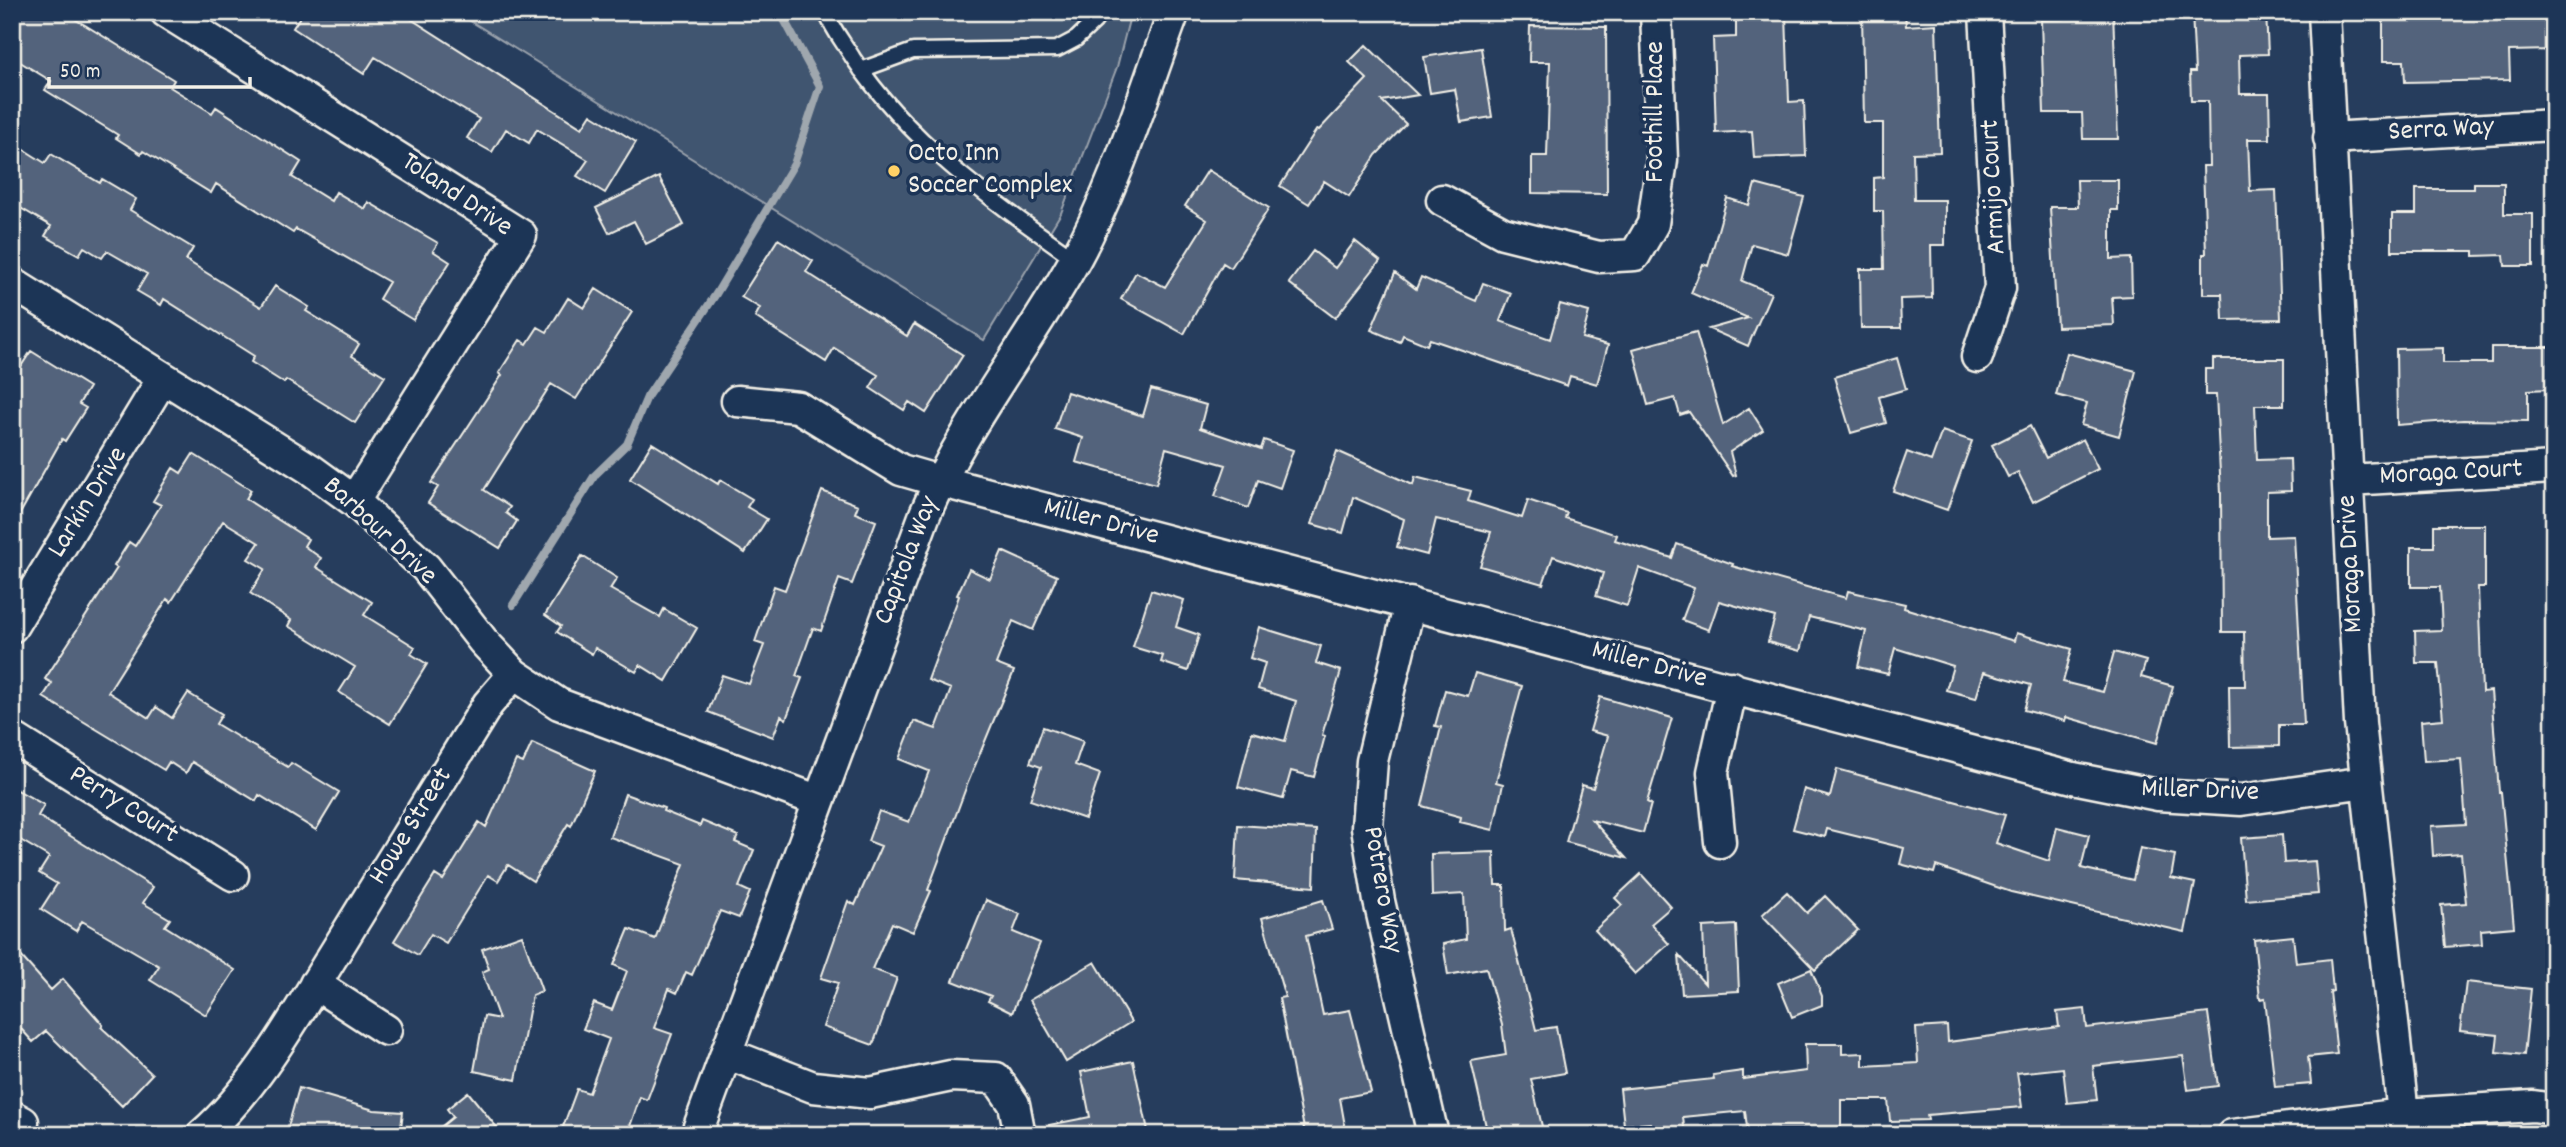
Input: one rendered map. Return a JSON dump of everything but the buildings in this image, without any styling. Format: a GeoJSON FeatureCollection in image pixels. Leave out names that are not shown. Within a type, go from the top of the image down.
{"type":"FeatureCollection","features":[{"type":"Feature","properties":{"kind":"street","name":"Toland Drive"},"geometry":{"type":"LineString","coordinates":[[166,12],[521,235],[354,501]]}},
{"type":"Feature","properties":{"kind":"street","name":"Capitola Way"},"geometry":{"type":"LineString","coordinates":[[696,1135],[939,481],[1075,259],[1108,190],[1174,12]]}},
{"type":"Feature","properties":{"kind":"street","name":"Foothill Place"},"geometry":{"type":"LineString","coordinates":[[1442,200],[1503,233],[1599,257],[1635,255],[1653,224],[1662,160],[1656,12]]}},
{"type":"Feature","properties":{"kind":"street","name":"Armijo Court"},"geometry":{"type":"LineString","coordinates":[[1977,357],[2000,288],[1985,12]]}},
{"type":"Feature","properties":{"kind":"street","name":"Moraga Drive"},"geometry":{"type":"LineString","coordinates":[[2324,12],[2366,782],[2403,1114]]}},
{"type":"Feature","properties":{"kind":"street","name":"Serra Way"},"geometry":{"type":"LineString","coordinates":[[2329,138],[2554,125]]}},
{"type":"Feature","properties":{"kind":"street","name":"Barbour Drive"},"geometry":{"type":"LineString","coordinates":[[12,283],[310,469],[354,501],[426,568],[483,641],[514,674],[559,704],[819,801]]}},
{"type":"Feature","properties":{"kind":"street","name":"Larkin Drive"},"geometry":{"type":"LineString","coordinates":[[12,627],[163,377]]}},
{"type":"Feature","properties":{"kind":"street","name":"Miller Drive"},"geometry":{"type":"LineString","coordinates":[[737,401],[798,407],[901,470],[939,481],[2073,778],[2158,795],[2241,800],[2366,782]]}},
{"type":"Feature","properties":{"kind":"street","name":"Moraga Court"},"geometry":{"type":"LineString","coordinates":[[2348,480],[2554,468]]}},
{"type":"Feature","properties":{"kind":"street","name":"Potrero Way"},"geometry":{"type":"LineString","coordinates":[[1410,603],[1371,761],[1367,827],[1378,901],[1433,1135]]}},
{"type":"Feature","properties":{"kind":"street","name":"Howe Street"},"geometry":{"type":"LineString","coordinates":[[202,1135],[222,1118],[259,1069],[315,984],[488,705],[514,674]]}},
{"type":"Feature","properties":{"kind":"street"},"geometry":{"type":"LineString","coordinates":[[1720,842],[1713,772],[1732,687]]}},
{"type":"Feature","properties":{"kind":"street","name":"Perry Court"},"geometry":{"type":"LineString","coordinates":[[12,737],[233,875]]}},
{"type":"Feature","properties":{"kind":"street"},"geometry":{"type":"LineString","coordinates":[[315,984],[386,1030]]}},
{"type":"Feature","properties":{"kind":"street"},"geometry":{"type":"LineString","coordinates":[[726,1053],[813,1087],[870,1093],[951,1076],[996,1078],[1014,1104],[1020,1135]]}},
{"type":"Feature","properties":{"kind":"street"},"geometry":{"type":"LineString","coordinates":[[2232,1135],[2403,1114],[2533,1106],[2554,1109]]}},
{"type":"Feature","properties":{"kind":"lane"},"geometry":{"type":"LineString","coordinates":[[827,12],[830,24],[861,70],[914,133],[999,206],[1075,259]]}},
{"type":"Feature","properties":{"kind":"lane"},"geometry":{"type":"LineString","coordinates":[[861,70],[913,51],[1057,49],[1087,30],[1095,21],[1095,12]]}},
{"type":"Feature","properties":{"kind":"shaded area","name":"Octo Inn Soccer Complex"},"geometry":{"type":"Polygon","coordinates":[[[456,12],[1131,12],[1117,67],[1061,213],[984,340],[456,12]]]}},
{"type":"Feature","properties":{"kind":"waterway"},"geometry":{"type":"LineString","coordinates":[[513,605],[595,475],[627,444],[647,397],[716,294],[794,164],[820,86],[780,12]]}},
{"type":"Feature","properties":{"kind":"place","name":"Octo Inn Soccer Complex"},"geometry":{"type":"Point","coordinates":[894,171]}}]}
